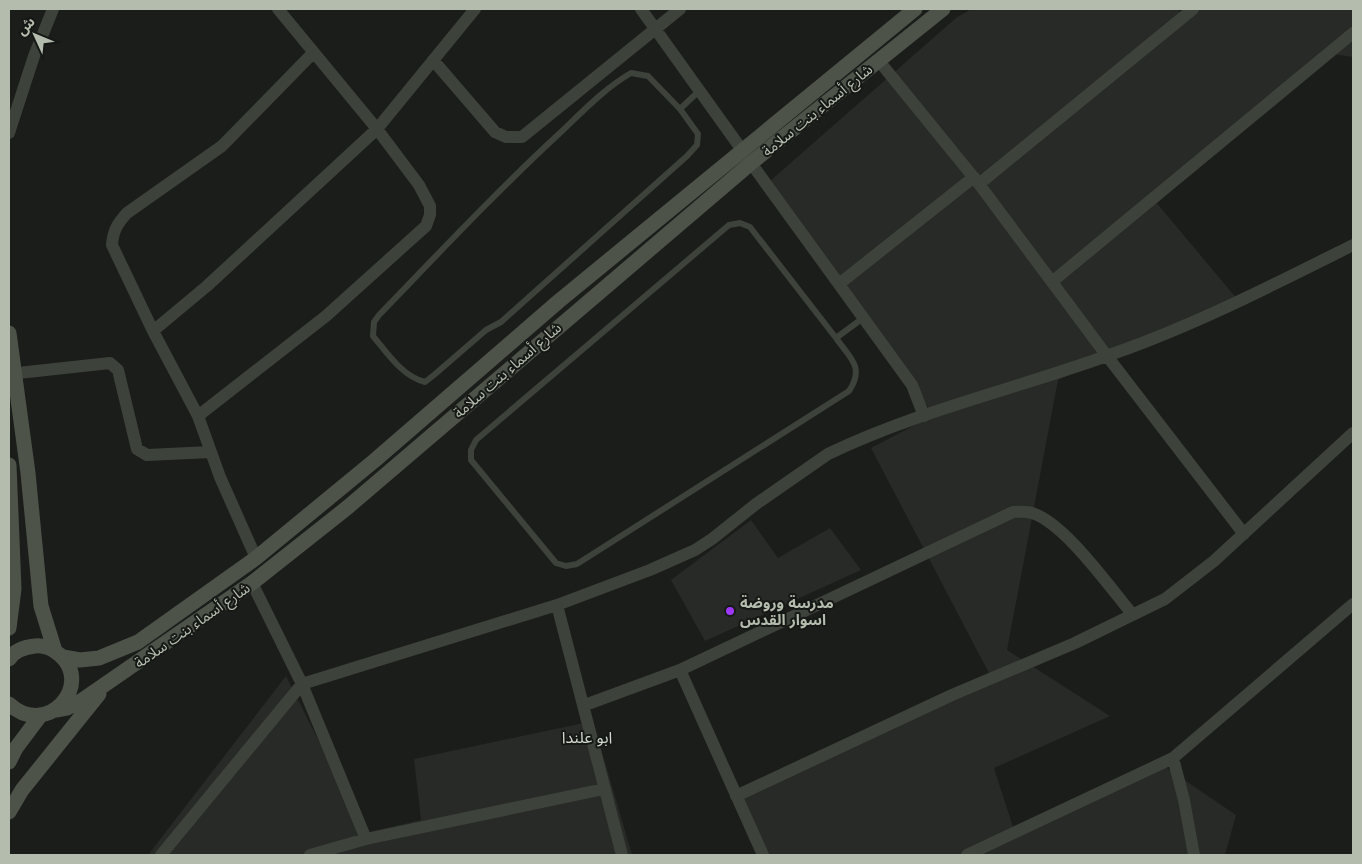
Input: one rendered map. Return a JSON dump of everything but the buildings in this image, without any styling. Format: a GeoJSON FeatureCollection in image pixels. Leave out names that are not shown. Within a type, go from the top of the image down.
{"type":"FeatureCollection","features":[{"type":"Feature","properties":{"kind":"main road","name":"شارع أسماء بنت سلامة"},"geometry":{"type":"LineString","coordinates":[[9,659],[25,647],[41,645],[59,654],[80,660],[99,658],[138,642],[256,558],[374,461],[559,301],[915,9]]}},
{"type":"Feature","properties":{"kind":"main road","name":"شارع أسماء بنت سلامة"},"geometry":{"type":"LineString","coordinates":[[40,716],[67,708],[108,684],[252,583],[348,507],[751,163],[943,9]]}},
{"type":"Feature","properties":{"kind":"main road"},"geometry":{"type":"LineString","coordinates":[[9,333],[11,374],[28,473],[41,606],[59,654],[71,677],[71,688],[67,698],[56,710]]}},
{"type":"Feature","properties":{"kind":"main road"},"geometry":{"type":"LineString","coordinates":[[9,465],[14,589],[9,628]]}},
{"type":"Feature","properties":{"kind":"main road"},"geometry":{"type":"LineString","coordinates":[[9,812],[22,790],[108,684]]}},
{"type":"Feature","properties":{"kind":"main road"},"geometry":{"type":"LineString","coordinates":[[9,704],[17,711],[28,716],[40,716]]}},
{"type":"Feature","properties":{"kind":"main road"},"geometry":{"type":"LineString","coordinates":[[9,762],[16,748],[40,716]]}},
{"type":"Feature","properties":{"kind":"street"},"geometry":{"type":"LineString","coordinates":[[9,133],[34,56],[52,9]]}},
{"type":"Feature","properties":{"kind":"street"},"geometry":{"type":"LineString","coordinates":[[198,416],[326,316],[426,226],[430,215],[427,196],[378,129],[278,9]]}},
{"type":"Feature","properties":{"kind":"street"},"geometry":{"type":"LineString","coordinates":[[153,331],[207,286],[378,129],[475,9]]}},
{"type":"Feature","properties":{"kind":"street"},"geometry":{"type":"LineString","coordinates":[[641,9],[742,150]]}},
{"type":"Feature","properties":{"kind":"street"},"geometry":{"type":"LineString","coordinates":[[433,60],[495,132],[506,137],[522,137],[680,9]]}},
{"type":"Feature","properties":{"kind":"street"},"geometry":{"type":"LineString","coordinates":[[839,284],[976,181],[1193,9]]}},
{"type":"Feature","properties":{"kind":"street"},"geometry":{"type":"LineString","coordinates":[[1053,281],[1353,34]]}},
{"type":"Feature","properties":{"kind":"street"},"geometry":{"type":"LineString","coordinates":[[256,558],[211,452],[198,416],[153,331],[112,245],[115,227],[127,213],[222,146],[313,53]]}},
{"type":"Feature","properties":{"kind":"street"},"geometry":{"type":"LineString","coordinates":[[879,60],[976,181],[1244,534]]}},
{"type":"Feature","properties":{"kind":"street"},"geometry":{"type":"LineString","coordinates":[[751,163],[912,385],[924,416]]}},
{"type":"Feature","properties":{"kind":"street"},"geometry":{"type":"LineString","coordinates":[[161,855],[302,684],[557,605],[650,570],[695,550],[828,454],[852,442],[924,416],[1107,356],[1260,292],[1353,245]]}},
{"type":"Feature","properties":{"kind":"street"},"geometry":{"type":"LineString","coordinates":[[11,374],[110,363],[118,370],[137,449],[140,453],[147,456],[211,452]]}},
{"type":"Feature","properties":{"kind":"street"},"geometry":{"type":"LineString","coordinates":[[736,796],[919,711],[1075,643],[1165,600],[1187,584],[1244,534],[1353,434]]}},
{"type":"Feature","properties":{"kind":"street"},"geometry":{"type":"LineString","coordinates":[[585,705],[680,670],[1013,512],[1031,512],[1048,522],[1074,545],[1134,615]]}},
{"type":"Feature","properties":{"kind":"street"},"geometry":{"type":"LineString","coordinates":[[252,583],[302,684],[366,839]]}},
{"type":"Feature","properties":{"kind":"street"},"geometry":{"type":"LineString","coordinates":[[967,855],[1173,758],[1353,604]]}},
{"type":"Feature","properties":{"kind":"street"},"geometry":{"type":"LineString","coordinates":[[557,605],[585,705],[604,789],[622,855]]}},
{"type":"Feature","properties":{"kind":"street"},"geometry":{"type":"LineString","coordinates":[[680,670],[763,855]]}},
{"type":"Feature","properties":{"kind":"street"},"geometry":{"type":"LineString","coordinates":[[1173,758],[1184,800],[1194,855]]}},
{"type":"Feature","properties":{"kind":"street"},"geometry":{"type":"LineString","coordinates":[[310,855],[366,839],[604,789]]}},
{"type":"Feature","properties":{"kind":"lane"},"geometry":{"type":"LineString","coordinates":[[631,73],[648,76],[680,109],[698,134],[697,145],[687,156],[501,322],[486,330],[434,376],[425,382],[416,380],[388,354],[373,336],[374,322],[379,315],[451,239],[543,148],[616,81],[631,73]]}},
{"type":"Feature","properties":{"kind":"lane"},"geometry":{"type":"LineString","coordinates":[[680,109],[699,91]]}},
{"type":"Feature","properties":{"kind":"lane"},"geometry":{"type":"LineString","coordinates":[[740,223],[750,227],[836,338],[856,367],[857,375],[849,391],[577,564],[566,566],[556,563],[471,460],[471,450],[476,440],[729,225],[740,223]]}},
{"type":"Feature","properties":{"kind":"lane"},"geometry":{"type":"LineString","coordinates":[[836,338],[864,318]]}},
{"type":"Feature","properties":{"kind":"shaded area"},"geometry":{"type":"Polygon","coordinates":[[[971,9],[1177,9],[1188,20],[1201,9],[1353,9],[1353,57],[1327,53],[1155,201],[1238,300],[1058,380],[1007,650],[1110,716],[994,768],[1013,827],[1155,760],[1236,815],[1225,855],[765,855],[738,796],[990,675],[871,448],[934,415],[762,188],[956,18],[971,9]]]}},
{"type":"Feature","properties":{"kind":"shaded area","name":"مدرسة وروضة اسوار القدس"},"geometry":{"type":"Polygon","coordinates":[[[751,520],[778,558],[830,528],[861,570],[705,641],[671,580],[751,520]]]}},
{"type":"Feature","properties":{"kind":"shaded area"},"geometry":{"type":"Polygon","coordinates":[[[286,676],[365,833],[421,820],[414,759],[593,721],[632,855],[148,855],[286,676]]]}},
{"type":"Feature","properties":{"kind":"place","name":"مدرسة وروضة اسوار القدس"},"geometry":{"type":"Point","coordinates":[730,611]}},
{"type":"Feature","properties":{"kind":"district","name":"ابو علندا"},"geometry":{"type":"Point","coordinates":[587,737]}}]}
